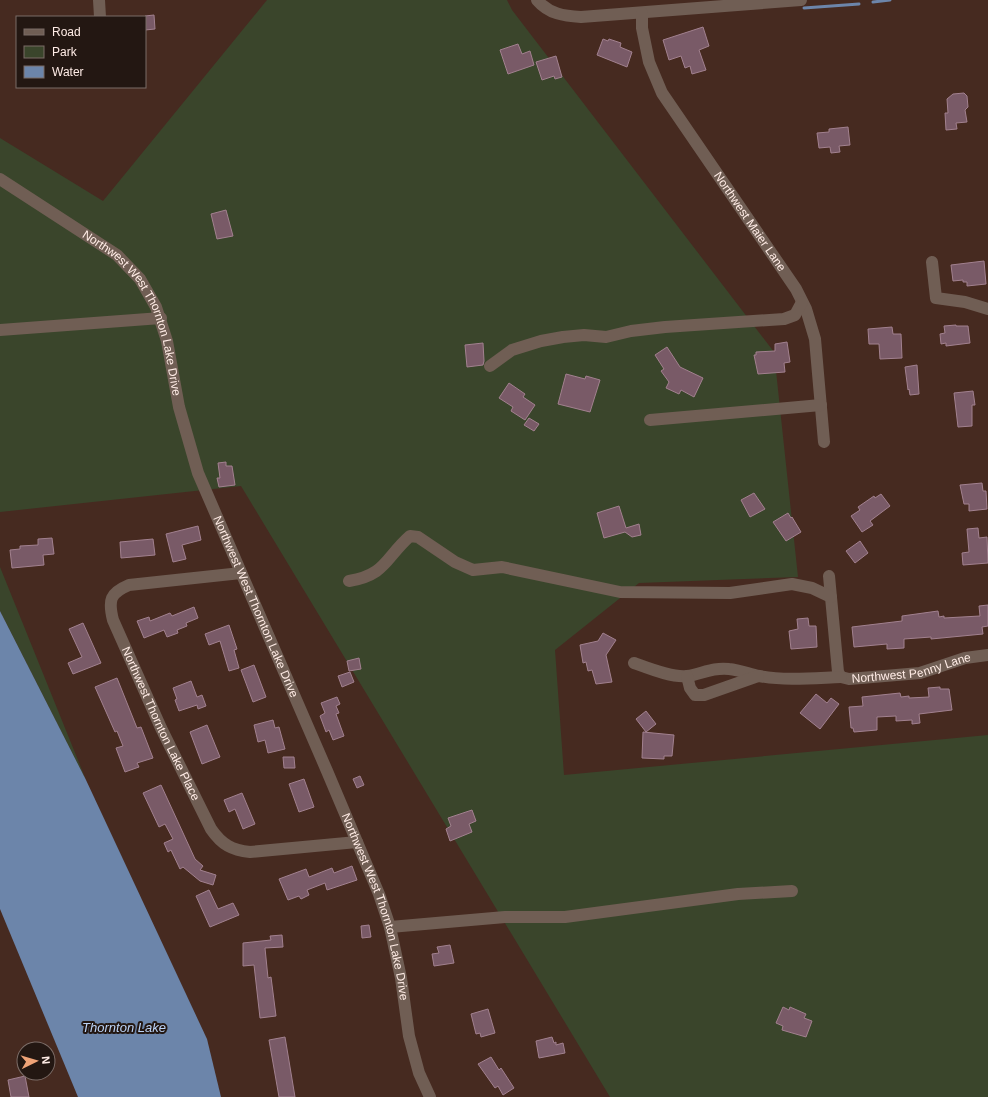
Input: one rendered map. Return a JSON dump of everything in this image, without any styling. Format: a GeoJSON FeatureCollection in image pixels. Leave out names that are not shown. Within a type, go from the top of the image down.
{"type":"FeatureCollection","features":[{"type":"Feature","properties":{"kind":"street"},"geometry":{"type":"LineString","coordinates":[[99,0],[100,16]]}},
{"type":"Feature","properties":{"kind":"street"},"geometry":{"type":"LineString","coordinates":[[537,0],[548,10],[571,17],[608,17],[642,13],[681,4],[801,0]]}},
{"type":"Feature","properties":{"kind":"street","name":"Northwest Maier Lane"},"geometry":{"type":"LineString","coordinates":[[642,13],[642,28],[649,62],[662,93],[796,289],[810,318],[815,339],[824,442]]}},
{"type":"Feature","properties":{"kind":"street","name":"Northwest West Thornton Lake Drive"},"geometry":{"type":"LineString","coordinates":[[0,179],[117,255],[146,287],[161,318],[189,444],[198,473],[357,842],[390,926],[401,978],[409,1036],[419,1073],[430,1097]]}},
{"type":"Feature","properties":{"kind":"street"},"geometry":{"type":"LineString","coordinates":[[932,262],[936,298],[965,302],[988,309]]}},
{"type":"Feature","properties":{"kind":"street"},"geometry":{"type":"LineString","coordinates":[[490,366],[512,350],[541,341],[584,335],[606,337],[631,331],[665,327],[784,319],[795,315],[802,302]]}},
{"type":"Feature","properties":{"kind":"street"},"geometry":{"type":"LineString","coordinates":[[0,330],[161,318]]}},
{"type":"Feature","properties":{"kind":"street"},"geometry":{"type":"LineString","coordinates":[[650,420],[821,405]]}},
{"type":"Feature","properties":{"kind":"street"},"geometry":{"type":"LineString","coordinates":[[349,581],[365,579],[376,573],[410,536],[418,537],[456,562],[474,570],[502,567],[620,592],[730,593],[792,584],[812,588],[831,597]]}},
{"type":"Feature","properties":{"kind":"street","name":"Northwest Thornton Lake Place"},"geometry":{"type":"LineString","coordinates":[[241,573],[129,585],[115,592],[112,597],[110,607],[113,620],[161,728],[211,829],[221,843],[238,851],[250,852],[357,842]]}},
{"type":"Feature","properties":{"kind":"street","name":"Northwest Penny Lane"},"geometry":{"type":"LineString","coordinates":[[829,576],[838,672],[841,677],[849,679],[920,673],[965,658],[988,655]]}},
{"type":"Feature","properties":{"kind":"street"},"geometry":{"type":"LineString","coordinates":[[634,663],[650,669],[687,676],[714,669],[728,669],[745,671],[758,676]]}},
{"type":"Feature","properties":{"kind":"street"},"geometry":{"type":"LineString","coordinates":[[687,676],[690,688],[695,695],[704,695],[758,676],[841,677]]}},
{"type":"Feature","properties":{"kind":"street"},"geometry":{"type":"LineString","coordinates":[[390,926],[505,917],[565,917],[738,894],[792,891]]}},
{"type":"Feature","properties":{"kind":"green space"},"geometry":{"type":"Polygon","coordinates":[[[267,0],[507,0],[512,10],[774,352],[798,577],[639,583],[555,650],[564,775],[988,735],[988,1097],[610,1097],[241,486],[0,512],[0,138],[103,201],[267,0]]]}},
{"type":"Feature","properties":{"kind":"green space"},"geometry":{"type":"Polygon","coordinates":[[[0,567],[86,780],[0,611],[0,567]]]}},
{"type":"Feature","properties":{"kind":"water","name":"Thornton Lake"},"geometry":{"type":"Polygon","coordinates":[[[0,611],[86,780],[207,1039],[221,1097],[78,1097],[0,909],[0,611]]]}},
{"type":"Feature","properties":{"kind":"building"},"geometry":{"type":"Polygon","coordinates":[[[154,15],[155,29],[146,30],[145,16],[154,15]]]}},
{"type":"Feature","properties":{"kind":"building"},"geometry":{"type":"Polygon","coordinates":[[[703,27],[709,46],[699,50],[706,70],[692,74],[690,66],[685,68],[681,56],[669,60],[663,40],[703,27]]]}},
{"type":"Feature","properties":{"kind":"building"},"geometry":{"type":"Polygon","coordinates":[[[603,39],[608,41],[609,39],[621,43],[620,47],[632,52],[627,67],[597,55],[603,39]]]}},
{"type":"Feature","properties":{"kind":"building"},"geometry":{"type":"Polygon","coordinates":[[[518,44],[522,54],[530,51],[534,65],[508,74],[500,50],[518,44]]]}},
{"type":"Feature","properties":{"kind":"building"},"geometry":{"type":"Polygon","coordinates":[[[556,56],[562,77],[555,79],[554,76],[542,80],[536,62],[556,56]]]}},
{"type":"Feature","properties":{"kind":"building"},"geometry":{"type":"Polygon","coordinates":[[[964,93],[967,96],[968,107],[965,110],[967,122],[956,123],[957,129],[946,130],[945,113],[948,113],[947,99],[953,94],[964,93]]]}},
{"type":"Feature","properties":{"kind":"building"},"geometry":{"type":"Polygon","coordinates":[[[848,127],[850,145],[839,146],[840,152],[831,153],[830,147],[819,148],[817,133],[829,132],[829,129],[848,127]]]}},
{"type":"Feature","properties":{"kind":"building"},"geometry":{"type":"Polygon","coordinates":[[[226,210],[233,236],[217,239],[211,214],[226,210]]]}},
{"type":"Feature","properties":{"kind":"building"},"geometry":{"type":"Polygon","coordinates":[[[984,261],[986,284],[967,286],[967,282],[963,282],[963,280],[953,281],[951,265],[984,261]]]}},
{"type":"Feature","properties":{"kind":"building"},"geometry":{"type":"Polygon","coordinates":[[[944,326],[968,326],[970,343],[946,346],[946,343],[941,344],[940,334],[945,333],[944,326]]]}},
{"type":"Feature","properties":{"kind":"building"},"geometry":{"type":"Polygon","coordinates":[[[892,327],[893,334],[901,334],[902,358],[880,359],[879,344],[869,344],[868,329],[892,327]]]}},
{"type":"Feature","properties":{"kind":"building"},"geometry":{"type":"Polygon","coordinates":[[[787,342],[790,362],[784,363],[785,372],[758,374],[754,355],[756,355],[756,352],[775,351],[775,344],[787,342]]]}},
{"type":"Feature","properties":{"kind":"building"},"geometry":{"type":"Polygon","coordinates":[[[483,343],[483,365],[467,367],[465,345],[483,343]]]}},
{"type":"Feature","properties":{"kind":"building"},"geometry":{"type":"Polygon","coordinates":[[[667,347],[680,367],[703,378],[694,397],[681,390],[679,394],[666,388],[669,382],[661,371],[664,369],[655,355],[667,347]]]}},
{"type":"Feature","properties":{"kind":"building"},"geometry":{"type":"Polygon","coordinates":[[[917,365],[919,394],[910,395],[905,367],[917,365]]]}},
{"type":"Feature","properties":{"kind":"building"},"geometry":{"type":"Polygon","coordinates":[[[566,374],[585,379],[586,376],[600,380],[590,412],[558,404],[566,374]]]}},
{"type":"Feature","properties":{"kind":"building"},"geometry":{"type":"Polygon","coordinates":[[[509,383],[525,394],[523,397],[535,405],[525,420],[511,411],[513,407],[499,398],[509,383]]]}},
{"type":"Feature","properties":{"kind":"building"},"geometry":{"type":"Polygon","coordinates":[[[973,391],[975,405],[972,405],[972,426],[958,427],[954,393],[973,391]]]}},
{"type":"Feature","properties":{"kind":"building"},"geometry":{"type":"Polygon","coordinates":[[[529,418],[539,424],[534,431],[524,425],[529,418]]]}},
{"type":"Feature","properties":{"kind":"building"},"geometry":{"type":"Polygon","coordinates":[[[226,462],[226,466],[232,466],[235,485],[219,487],[217,478],[220,478],[218,463],[226,462]]]}},
{"type":"Feature","properties":{"kind":"building"},"geometry":{"type":"Polygon","coordinates":[[[982,483],[983,491],[986,491],[987,509],[969,511],[969,504],[964,504],[960,485],[982,483]]]}},
{"type":"Feature","properties":{"kind":"building"},"geometry":{"type":"Polygon","coordinates":[[[754,493],[765,509],[750,517],[741,500],[754,493]]]}},
{"type":"Feature","properties":{"kind":"building"},"geometry":{"type":"Polygon","coordinates":[[[881,494],[890,506],[870,521],[873,525],[862,532],[851,516],[860,510],[858,507],[874,496],[875,498],[881,494]]]}},
{"type":"Feature","properties":{"kind":"building"},"geometry":{"type":"Polygon","coordinates":[[[619,506],[626,528],[639,524],[641,535],[632,537],[625,532],[604,538],[597,513],[619,506]]]}},
{"type":"Feature","properties":{"kind":"building"},"geometry":{"type":"Polygon","coordinates":[[[788,513],[801,532],[786,541],[773,522],[788,513]]]}},
{"type":"Feature","properties":{"kind":"building"},"geometry":{"type":"Polygon","coordinates":[[[198,526],[201,540],[182,545],[186,559],[173,562],[166,534],[198,526]]]}},
{"type":"Feature","properties":{"kind":"building"},"geometry":{"type":"Polygon","coordinates":[[[978,528],[979,538],[987,537],[988,563],[963,565],[962,553],[969,552],[967,529],[978,528]]]}},
{"type":"Feature","properties":{"kind":"building"},"geometry":{"type":"Polygon","coordinates":[[[52,538],[54,554],[43,555],[44,565],[12,568],[10,550],[20,549],[20,546],[38,545],[38,539],[52,538]]]}},
{"type":"Feature","properties":{"kind":"building"},"geometry":{"type":"Polygon","coordinates":[[[153,539],[155,555],[121,558],[120,542],[153,539]]]}},
{"type":"Feature","properties":{"kind":"building"},"geometry":{"type":"Polygon","coordinates":[[[860,541],[868,553],[855,563],[846,551],[860,541]]]}},
{"type":"Feature","properties":{"kind":"building"},"geometry":{"type":"Polygon","coordinates":[[[988,605],[988,626],[982,627],[983,634],[931,639],[931,637],[904,639],[904,648],[887,649],[887,644],[854,647],[852,627],[902,621],[902,616],[938,611],[939,617],[944,616],[944,618],[980,616],[979,606],[988,605]]]}},
{"type":"Feature","properties":{"kind":"building"},"geometry":{"type":"Polygon","coordinates":[[[194,607],[198,618],[186,623],[187,626],[177,630],[178,633],[167,637],[164,630],[144,638],[137,621],[149,617],[150,621],[170,613],[172,616],[194,607]]]}},
{"type":"Feature","properties":{"kind":"building"},"geometry":{"type":"Polygon","coordinates":[[[808,618],[809,626],[816,626],[817,647],[791,649],[789,631],[798,629],[797,619],[808,618]]]}},
{"type":"Feature","properties":{"kind":"building"},"geometry":{"type":"Polygon","coordinates":[[[83,623],[101,663],[73,674],[68,663],[82,657],[69,629],[83,623]]]}},
{"type":"Feature","properties":{"kind":"building"},"geometry":{"type":"Polygon","coordinates":[[[229,625],[237,649],[234,650],[239,668],[229,671],[220,641],[209,645],[205,634],[229,625]]]}},
{"type":"Feature","properties":{"kind":"building"},"geometry":{"type":"Polygon","coordinates":[[[603,633],[616,640],[606,655],[612,682],[596,684],[592,670],[588,671],[586,662],[583,663],[580,645],[598,641],[603,633]]]}},
{"type":"Feature","properties":{"kind":"building"},"geometry":{"type":"Polygon","coordinates":[[[359,658],[361,669],[349,671],[347,661],[359,658]]]}},
{"type":"Feature","properties":{"kind":"building"},"geometry":{"type":"Polygon","coordinates":[[[254,665],[266,697],[253,702],[241,670],[254,665]]]}},
{"type":"Feature","properties":{"kind":"building"},"geometry":{"type":"Polygon","coordinates":[[[350,672],[354,682],[342,687],[338,676],[350,672]]]}},
{"type":"Feature","properties":{"kind":"building"},"geometry":{"type":"Polygon","coordinates":[[[117,678],[137,728],[141,727],[153,758],[137,763],[139,767],[125,772],[116,748],[123,746],[117,731],[115,732],[95,687],[117,678]]]}},
{"type":"Feature","properties":{"kind":"building"},"geometry":{"type":"Polygon","coordinates":[[[191,681],[197,697],[202,695],[206,706],[198,709],[197,705],[179,711],[173,688],[191,681]]]}},
{"type":"Feature","properties":{"kind":"building"},"geometry":{"type":"Polygon","coordinates":[[[940,687],[940,689],[949,689],[952,710],[919,714],[920,723],[912,724],[912,720],[896,721],[896,716],[877,717],[877,730],[854,732],[853,728],[851,728],[849,707],[863,706],[862,697],[900,693],[901,697],[929,697],[928,688],[940,687]]]}},
{"type":"Feature","properties":{"kind":"building"},"geometry":{"type":"Polygon","coordinates":[[[816,694],[827,703],[831,698],[839,704],[820,729],[800,713],[816,694]]]}},
{"type":"Feature","properties":{"kind":"building"},"geometry":{"type":"Polygon","coordinates":[[[337,697],[340,704],[336,706],[339,713],[336,714],[344,736],[333,740],[329,730],[326,732],[320,716],[325,713],[321,703],[337,697]]]}},
{"type":"Feature","properties":{"kind":"building"},"geometry":{"type":"Polygon","coordinates":[[[646,711],[656,724],[646,732],[636,719],[646,711]]]}},
{"type":"Feature","properties":{"kind":"building"},"geometry":{"type":"Polygon","coordinates":[[[273,720],[275,728],[279,727],[285,749],[268,753],[265,740],[258,742],[254,725],[273,720]]]}},
{"type":"Feature","properties":{"kind":"building"},"geometry":{"type":"Polygon","coordinates":[[[207,725],[220,757],[202,764],[190,732],[207,725]]]}},
{"type":"Feature","properties":{"kind":"building"},"geometry":{"type":"Polygon","coordinates":[[[643,732],[674,735],[672,756],[664,756],[664,759],[642,758],[643,732]]]}},
{"type":"Feature","properties":{"kind":"building"},"geometry":{"type":"Polygon","coordinates":[[[283,757],[294,757],[295,768],[284,768],[283,757]]]}},
{"type":"Feature","properties":{"kind":"building"},"geometry":{"type":"Polygon","coordinates":[[[360,776],[364,785],[357,788],[353,779],[360,776]]]}},
{"type":"Feature","properties":{"kind":"building"},"geometry":{"type":"Polygon","coordinates":[[[304,779],[314,807],[299,812],[289,784],[304,779]]]}},
{"type":"Feature","properties":{"kind":"building"},"geometry":{"type":"Polygon","coordinates":[[[161,785],[195,859],[203,866],[200,870],[216,875],[213,885],[200,881],[183,867],[180,869],[171,850],[168,852],[164,843],[173,839],[165,824],[159,827],[143,793],[161,785]]]}},
{"type":"Feature","properties":{"kind":"building"},"geometry":{"type":"Polygon","coordinates":[[[242,793],[255,824],[243,829],[235,809],[229,812],[224,800],[242,793]]]}},
{"type":"Feature","properties":{"kind":"building"},"geometry":{"type":"Polygon","coordinates":[[[472,810],[476,821],[469,824],[472,832],[450,841],[446,829],[451,826],[448,818],[472,810]]]}},
{"type":"Feature","properties":{"kind":"building"},"geometry":{"type":"Polygon","coordinates":[[[352,866],[357,880],[327,890],[325,883],[307,890],[309,895],[301,899],[299,896],[288,900],[279,879],[306,869],[309,877],[332,868],[334,873],[352,866]]]}},
{"type":"Feature","properties":{"kind":"building"},"geometry":{"type":"Polygon","coordinates":[[[209,890],[218,909],[233,903],[239,915],[210,927],[196,896],[209,890]]]}},
{"type":"Feature","properties":{"kind":"building"},"geometry":{"type":"Polygon","coordinates":[[[369,925],[371,937],[362,938],[361,926],[369,925]]]}},
{"type":"Feature","properties":{"kind":"building"},"geometry":{"type":"Polygon","coordinates":[[[282,935],[283,947],[265,948],[268,978],[271,977],[276,1016],[260,1018],[254,965],[243,966],[243,943],[271,940],[270,936],[282,935]]]}},
{"type":"Feature","properties":{"kind":"building"},"geometry":{"type":"Polygon","coordinates":[[[450,945],[454,963],[434,966],[432,954],[439,953],[437,947],[450,945]]]}},
{"type":"Feature","properties":{"kind":"building"},"geometry":{"type":"Polygon","coordinates":[[[783,1007],[789,1010],[790,1007],[806,1014],[804,1018],[812,1021],[806,1037],[782,1030],[783,1026],[776,1023],[783,1007]]]}},
{"type":"Feature","properties":{"kind":"building"},"geometry":{"type":"Polygon","coordinates":[[[488,1009],[495,1033],[481,1037],[480,1033],[476,1034],[471,1014],[488,1009]]]}},
{"type":"Feature","properties":{"kind":"building"},"geometry":{"type":"Polygon","coordinates":[[[285,1037],[295,1097],[279,1097],[269,1040],[285,1037]]]}},
{"type":"Feature","properties":{"kind":"building"},"geometry":{"type":"Polygon","coordinates":[[[552,1037],[554,1043],[556,1042],[556,1045],[563,1043],[565,1053],[539,1058],[536,1041],[552,1037]]]}},
{"type":"Feature","properties":{"kind":"building"},"geometry":{"type":"Polygon","coordinates":[[[491,1057],[499,1070],[501,1068],[514,1088],[503,1095],[498,1086],[495,1088],[478,1064],[491,1057]]]}},
{"type":"Feature","properties":{"kind":"building"},"geometry":{"type":"Polygon","coordinates":[[[16,1078],[16,1081],[26,1081],[29,1097],[11,1097],[8,1080],[16,1078]]]}},
{"type":"Feature","properties":{"kind":"waterway"},"geometry":{"type":"LineString","coordinates":[[873,2],[890,0]]}},
{"type":"Feature","properties":{"kind":"waterway"},"geometry":{"type":"LineString","coordinates":[[804,8],[859,4]]}}]}
